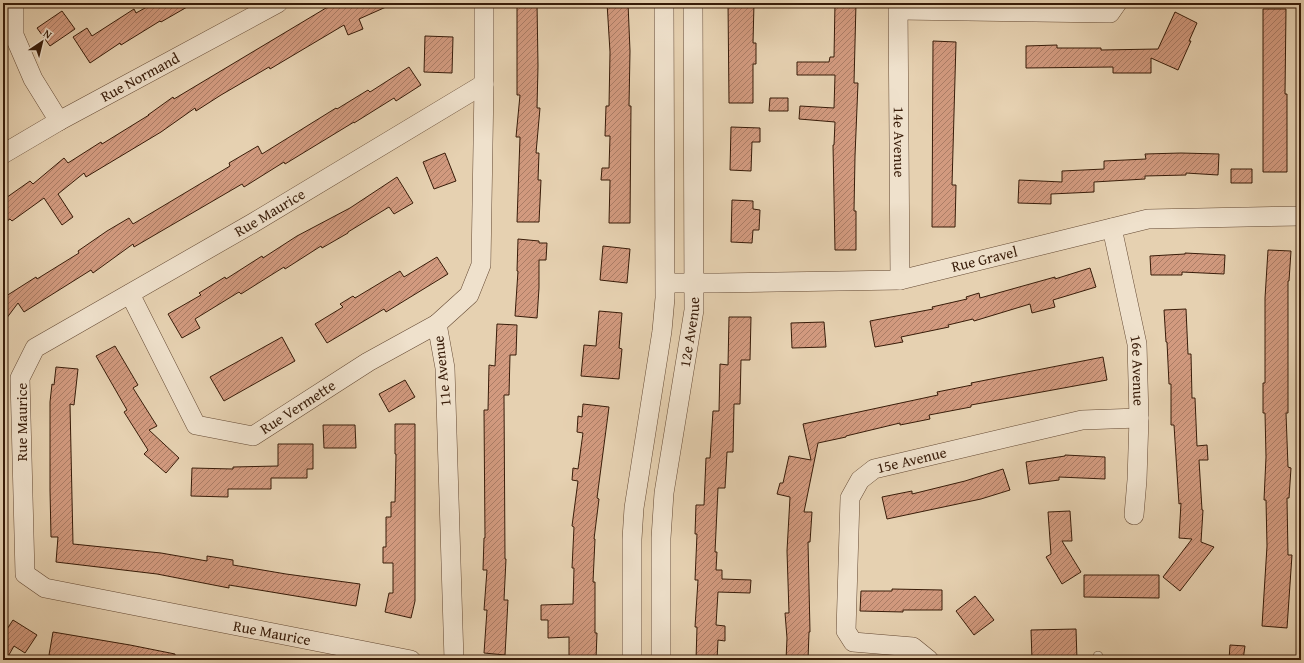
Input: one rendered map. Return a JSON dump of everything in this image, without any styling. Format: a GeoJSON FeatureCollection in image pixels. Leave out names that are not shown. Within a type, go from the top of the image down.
{"type":"FeatureCollection","features":[{"type":"Feature","properties":{"kind":"street"},"geometry":{"type":"LineString","coordinates":[[14,3],[14,35],[33,79],[59,121]]}},
{"type":"Feature","properties":{"kind":"street","name":"Rue Normand"},"geometry":{"type":"LineString","coordinates":[[3,154],[59,121],[278,3]]}},
{"type":"Feature","properties":{"kind":"street","name":"11e Avenue"},"geometry":{"type":"LineString","coordinates":[[454,660],[445,368],[437,324],[469,295],[481,265],[484,3]]}},
{"type":"Feature","properties":{"kind":"street","name":"12e Avenue"},"geometry":{"type":"LineString","coordinates":[[632,660],[632,539],[634,508],[662,331],[666,283],[664,3]]}},
{"type":"Feature","properties":{"kind":"street","name":"12e Avenue"},"geometry":{"type":"LineString","coordinates":[[661,660],[661,523],[664,493],[694,310],[693,3]]}},
{"type":"Feature","properties":{"kind":"street"},"geometry":{"type":"LineString","coordinates":[[898,7],[1110,13],[1117,3]]}},
{"type":"Feature","properties":{"kind":"street","name":"14e Avenue"},"geometry":{"type":"LineString","coordinates":[[898,7],[900,280]]}},
{"type":"Feature","properties":{"kind":"street","name":"Rue Maurice"},"geometry":{"type":"LineString","coordinates":[[411,660],[45,588],[25,574],[20,378],[35,348],[253,224],[484,84]]}},
{"type":"Feature","properties":{"kind":"street","name":"Rue Gravel"},"geometry":{"type":"LineString","coordinates":[[666,283],[900,280],[1148,219],[1301,216]]}},
{"type":"Feature","properties":{"kind":"street","name":"16e Avenue"},"geometry":{"type":"LineString","coordinates":[[1112,228],[1137,344],[1139,418],[1134,515]]}},
{"type":"Feature","properties":{"kind":"street","name":"Rue Vermette"},"geometry":{"type":"LineString","coordinates":[[130,294],[196,424],[254,436],[368,362],[437,324]]}},
{"type":"Feature","properties":{"kind":"street","name":"15e Avenue"},"geometry":{"type":"LineString","coordinates":[[929,660],[913,647],[853,642],[846,631],[850,498],[860,480],[874,469],[1082,420],[1139,418]]}},
{"type":"Feature","properties":{"kind":"building"},"geometry":{"type":"Polygon","coordinates":[[[154,3],[194,3],[161,22],[160,21],[121,45],[120,43],[90,63],[73,37],[87,28],[92,36],[134,9],[136,13],[154,3]]]}},
{"type":"Feature","properties":{"kind":"building"},"geometry":{"type":"Polygon","coordinates":[[[339,3],[395,3],[359,19],[363,29],[348,35],[344,25],[270,69],[269,67],[196,111],[195,108],[161,132],[86,177],[84,173],[58,194],[73,217],[62,225],[44,198],[12,221],[10,219],[3,224],[3,200],[30,181],[33,184],[64,158],[68,163],[101,142],[102,144],[149,115],[173,97],[174,99],[326,8],[339,3]]]}},
{"type":"Feature","properties":{"kind":"building"},"geometry":{"type":"Polygon","coordinates":[[[517,3],[537,3],[537,108],[540,108],[536,153],[539,153],[538,180],[541,180],[539,222],[517,222],[520,137],[516,137],[520,95],[517,95],[517,3]]]}},
{"type":"Feature","properties":{"kind":"building"},"geometry":{"type":"Polygon","coordinates":[[[607,3],[628,3],[630,51],[629,106],[631,106],[630,223],[609,223],[610,180],[601,180],[602,168],[609,168],[610,136],[605,136],[606,106],[609,106],[610,52],[607,3]]]}},
{"type":"Feature","properties":{"kind":"building"},"geometry":{"type":"Polygon","coordinates":[[[728,3],[754,3],[753,43],[756,43],[756,64],[753,64],[753,103],[729,103],[728,3]]]}},
{"type":"Feature","properties":{"kind":"building"},"geometry":{"type":"Polygon","coordinates":[[[835,3],[856,3],[854,83],[858,83],[854,211],[856,211],[856,250],[835,250],[833,145],[835,122],[799,119],[800,106],[834,108],[835,75],[797,75],[797,62],[829,62],[830,57],[834,57],[835,3]]]}},
{"type":"Feature","properties":{"kind":"building"},"geometry":{"type":"Polygon","coordinates":[[[1263,9],[1286,9],[1285,94],[1287,94],[1287,172],[1263,172],[1263,9]]]}},
{"type":"Feature","properties":{"kind":"building"},"geometry":{"type":"Polygon","coordinates":[[[62,11],[75,29],[50,46],[37,28],[62,11]]]}},
{"type":"Feature","properties":{"kind":"building"},"geometry":{"type":"Polygon","coordinates":[[[1175,12],[1197,23],[1178,70],[1151,58],[1151,73],[1113,73],[1113,67],[1026,68],[1026,46],[1057,45],[1057,48],[1101,48],[1101,50],[1158,49],[1175,12]]]}},
{"type":"Feature","properties":{"kind":"building"},"geometry":{"type":"Polygon","coordinates":[[[425,36],[453,37],[452,73],[424,72],[425,36]]]}},
{"type":"Feature","properties":{"kind":"building"},"geometry":{"type":"Polygon","coordinates":[[[933,41],[956,42],[952,185],[956,185],[955,227],[932,227],[933,41]]]}},
{"type":"Feature","properties":{"kind":"building"},"geometry":{"type":"Polygon","coordinates":[[[409,67],[421,85],[396,101],[394,98],[244,187],[242,184],[134,247],[133,244],[93,273],[91,270],[24,312],[18,303],[3,323],[3,298],[36,277],[37,279],[79,253],[78,251],[107,231],[129,218],[133,224],[230,166],[229,163],[258,146],[262,154],[336,108],[337,109],[368,90],[370,92],[409,67]]]}},
{"type":"Feature","properties":{"kind":"building"},"geometry":{"type":"Polygon","coordinates":[[[770,98],[788,98],[788,111],[769,111],[770,98]]]}},
{"type":"Feature","properties":{"kind":"building"},"geometry":{"type":"Polygon","coordinates":[[[731,127],[760,128],[760,142],[752,142],[751,171],[730,170],[731,127]]]}},
{"type":"Feature","properties":{"kind":"building"},"geometry":{"type":"Polygon","coordinates":[[[445,153],[456,181],[434,189],[423,162],[445,153]]]}},
{"type":"Feature","properties":{"kind":"building"},"geometry":{"type":"Polygon","coordinates":[[[1145,154],[1219,154],[1218,175],[1186,173],[1186,175],[1145,176],[1145,179],[1094,182],[1094,192],[1051,194],[1051,204],[1018,203],[1019,180],[1062,182],[1062,171],[1104,169],[1104,161],[1146,159],[1145,154]]]}},
{"type":"Feature","properties":{"kind":"building"},"geometry":{"type":"Polygon","coordinates":[[[1231,169],[1252,169],[1252,183],[1231,183],[1231,169]]]}},
{"type":"Feature","properties":{"kind":"building"},"geometry":{"type":"Polygon","coordinates":[[[397,177],[413,203],[394,214],[389,207],[348,233],[322,248],[321,246],[285,269],[284,267],[241,294],[239,292],[195,319],[200,328],[182,338],[168,314],[201,295],[199,293],[225,277],[226,279],[262,256],[263,258],[297,236],[350,208],[397,177]]]}},
{"type":"Feature","properties":{"kind":"building"},"geometry":{"type":"Polygon","coordinates":[[[732,200],[753,201],[753,209],[760,210],[759,230],[753,230],[752,243],[731,242],[732,200]]]}},
{"type":"Feature","properties":{"kind":"building"},"geometry":{"type":"Polygon","coordinates":[[[518,239],[547,243],[546,260],[539,260],[537,318],[515,316],[518,271],[518,239]]]}},
{"type":"Feature","properties":{"kind":"building"},"geometry":{"type":"Polygon","coordinates":[[[603,246],[630,249],[627,283],[600,280],[603,246]]]}},
{"type":"Feature","properties":{"kind":"building"},"geometry":{"type":"Polygon","coordinates":[[[1268,250],[1291,251],[1288,281],[1288,413],[1286,413],[1288,467],[1291,468],[1289,498],[1287,498],[1288,555],[1292,555],[1287,628],[1262,626],[1267,546],[1266,500],[1264,500],[1266,457],[1265,413],[1263,413],[1263,383],[1265,383],[1265,298],[1268,250]]]}},
{"type":"Feature","properties":{"kind":"building"},"geometry":{"type":"Polygon","coordinates":[[[1185,253],[1225,255],[1224,274],[1182,272],[1182,275],[1151,275],[1150,256],[1185,253]]]}},
{"type":"Feature","properties":{"kind":"building"},"geometry":{"type":"Polygon","coordinates":[[[437,257],[448,274],[386,312],[384,309],[327,343],[315,324],[343,307],[340,304],[353,296],[355,298],[400,271],[404,277],[437,257]]]}},
{"type":"Feature","properties":{"kind":"building"},"geometry":{"type":"Polygon","coordinates":[[[1090,268],[1096,287],[1053,300],[1055,307],[1032,313],[1030,304],[974,321],[973,319],[948,325],[949,327],[901,337],[903,342],[875,347],[870,321],[933,309],[932,307],[967,299],[966,297],[979,293],[980,298],[1055,277],[1055,279],[1090,268]]]}},
{"type":"Feature","properties":{"kind":"building"},"geometry":{"type":"Polygon","coordinates":[[[1186,309],[1188,354],[1191,354],[1192,398],[1195,398],[1197,446],[1207,445],[1208,460],[1199,460],[1203,510],[1201,542],[1214,547],[1180,591],[1163,577],[1192,539],[1179,538],[1181,503],[1179,504],[1174,425],[1171,425],[1171,384],[1169,384],[1164,310],[1186,309]]]}},
{"type":"Feature","properties":{"kind":"building"},"geometry":{"type":"Polygon","coordinates":[[[599,311],[622,313],[619,348],[622,349],[619,379],[581,376],[584,345],[596,346],[599,311]]]}},
{"type":"Feature","properties":{"kind":"building"},"geometry":{"type":"Polygon","coordinates":[[[729,317],[751,317],[750,360],[741,360],[740,404],[734,404],[733,452],[727,452],[725,488],[718,488],[715,552],[717,552],[716,570],[722,570],[722,579],[751,580],[750,593],[718,592],[716,625],[725,626],[725,641],[718,640],[717,660],[696,660],[697,627],[695,627],[698,580],[695,580],[697,534],[695,534],[696,505],[704,505],[706,458],[710,458],[713,411],[719,411],[720,364],[728,365],[729,317]]]}},
{"type":"Feature","properties":{"kind":"building"},"geometry":{"type":"Polygon","coordinates":[[[824,322],[826,347],[792,348],[791,323],[824,322]]]}},
{"type":"Feature","properties":{"kind":"building"},"geometry":{"type":"Polygon","coordinates":[[[497,324],[517,325],[516,355],[510,355],[509,395],[504,395],[506,559],[504,600],[508,600],[505,655],[484,653],[487,610],[484,610],[487,570],[483,570],[485,538],[484,410],[488,410],[489,365],[495,366],[497,324]]]}},
{"type":"Feature","properties":{"kind":"building"},"geometry":{"type":"Polygon","coordinates":[[[282,337],[295,361],[224,401],[210,377],[282,337]]]}},
{"type":"Feature","properties":{"kind":"building"},"geometry":{"type":"Polygon","coordinates":[[[115,346],[138,385],[133,388],[157,426],[149,430],[179,458],[166,473],[144,454],[148,450],[124,412],[127,410],[96,356],[115,346]]]}},
{"type":"Feature","properties":{"kind":"building"},"geometry":{"type":"Polygon","coordinates":[[[1103,357],[1107,380],[971,405],[971,407],[929,415],[930,419],[900,425],[900,423],[818,443],[804,512],[812,512],[810,542],[808,542],[810,632],[808,660],[786,660],[787,638],[785,613],[789,613],[787,551],[790,497],[777,494],[780,483],[783,483],[789,456],[811,460],[803,424],[938,395],[937,392],[972,385],[971,383],[1103,357]]]}},
{"type":"Feature","properties":{"kind":"building"},"geometry":{"type":"Polygon","coordinates":[[[56,367],[78,369],[74,405],[70,404],[73,544],[161,553],[207,561],[207,556],[233,560],[233,565],[360,584],[356,606],[229,585],[229,588],[157,574],[56,562],[58,537],[51,537],[50,402],[56,367]]]}},
{"type":"Feature","properties":{"kind":"building"},"geometry":{"type":"Polygon","coordinates":[[[405,380],[415,397],[389,412],[379,394],[405,380]]]}},
{"type":"Feature","properties":{"kind":"building"},"geometry":{"type":"Polygon","coordinates":[[[583,404],[609,407],[597,498],[599,499],[594,539],[593,582],[595,582],[595,633],[597,633],[596,659],[569,658],[569,637],[548,638],[548,620],[541,620],[541,605],[573,604],[574,568],[572,568],[574,527],[572,526],[578,481],[572,480],[573,468],[578,469],[583,433],[577,432],[578,416],[582,417],[583,404]]]}},
{"type":"Feature","properties":{"kind":"building"},"geometry":{"type":"Polygon","coordinates":[[[395,424],[415,424],[415,601],[411,618],[385,612],[389,593],[393,593],[393,563],[383,563],[383,547],[386,547],[386,517],[391,517],[391,502],[395,502],[395,424]]]}},
{"type":"Feature","properties":{"kind":"building"},"geometry":{"type":"Polygon","coordinates":[[[323,425],[355,425],[356,448],[324,448],[323,425]]]}},
{"type":"Feature","properties":{"kind":"building"},"geometry":{"type":"Polygon","coordinates":[[[278,444],[313,444],[313,469],[307,469],[307,478],[271,478],[271,489],[228,489],[228,497],[191,496],[192,468],[233,469],[233,467],[278,466],[278,444]]]}},
{"type":"Feature","properties":{"kind":"building"},"geometry":{"type":"Polygon","coordinates":[[[1065,455],[1105,457],[1105,479],[1059,477],[1059,480],[1029,484],[1026,462],[1065,455]]]}},
{"type":"Feature","properties":{"kind":"building"},"geometry":{"type":"Polygon","coordinates":[[[1003,469],[1010,490],[981,499],[887,519],[882,497],[912,491],[912,494],[965,481],[1003,469]]]}},
{"type":"Feature","properties":{"kind":"building"},"geometry":{"type":"Polygon","coordinates":[[[1070,511],[1072,541],[1062,541],[1081,572],[1062,584],[1046,557],[1051,554],[1048,512],[1070,511]]]}},
{"type":"Feature","properties":{"kind":"building"},"geometry":{"type":"Polygon","coordinates":[[[1084,575],[1159,575],[1159,598],[1084,597],[1084,575]]]}},
{"type":"Feature","properties":{"kind":"building"},"geometry":{"type":"Polygon","coordinates":[[[892,589],[942,590],[942,610],[903,610],[903,612],[860,611],[861,591],[892,591],[892,589]]]}},
{"type":"Feature","properties":{"kind":"building"},"geometry":{"type":"Polygon","coordinates":[[[975,596],[994,620],[974,635],[956,611],[975,596]]]}},
{"type":"Feature","properties":{"kind":"building"},"geometry":{"type":"Polygon","coordinates":[[[13,620],[37,635],[25,653],[14,646],[6,660],[3,660],[3,635],[13,620]]]}},
{"type":"Feature","properties":{"kind":"building"},"geometry":{"type":"Polygon","coordinates":[[[1076,629],[1077,660],[1032,660],[1031,630],[1076,629]]]}},
{"type":"Feature","properties":{"kind":"building"},"geometry":{"type":"Polygon","coordinates":[[[53,632],[175,654],[175,660],[90,660],[79,658],[78,660],[49,655],[53,632]]]}},
{"type":"Feature","properties":{"kind":"building"},"geometry":{"type":"Polygon","coordinates":[[[1230,645],[1245,646],[1243,660],[1229,660],[1230,645]]]}}]}
